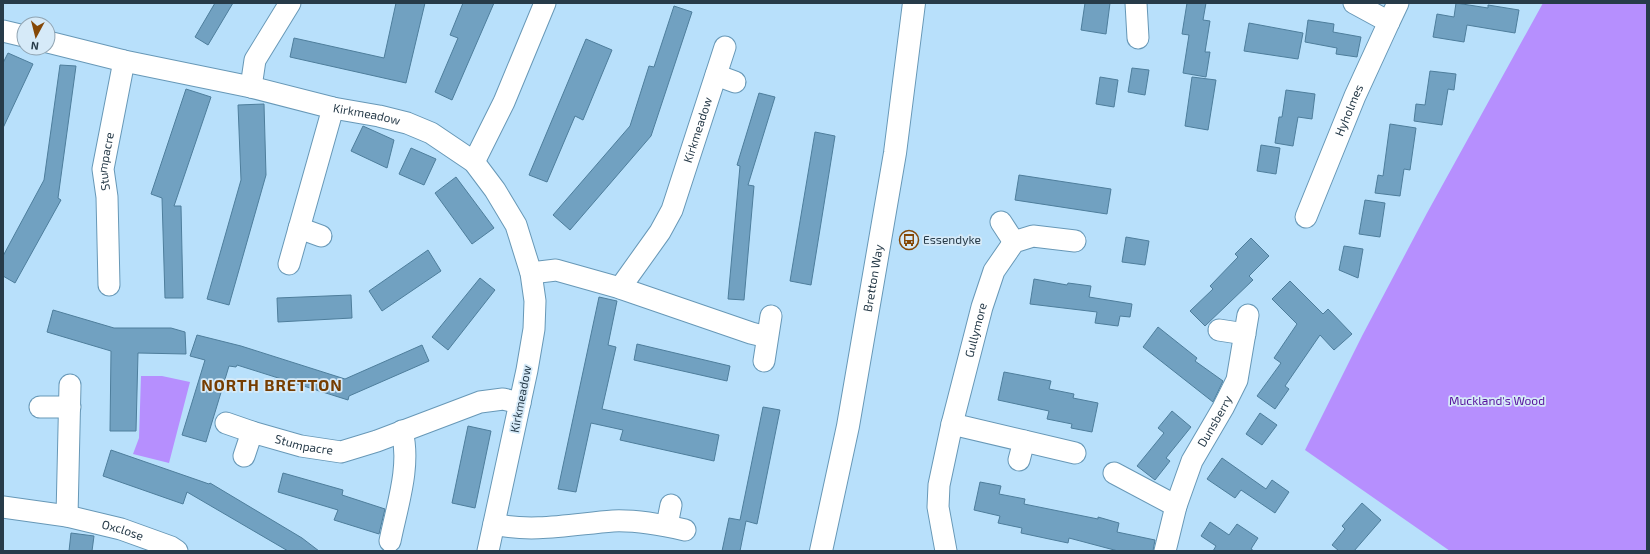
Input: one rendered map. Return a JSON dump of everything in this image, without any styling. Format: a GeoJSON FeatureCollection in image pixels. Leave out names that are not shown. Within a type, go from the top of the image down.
{"type":"FeatureCollection","features":[{"type":"Feature","properties":{"kind":"street"},"geometry":{"type":"LineString","coordinates":[[251,87],[255,60],[290,3]]}},
{"type":"Feature","properties":{"kind":"street"},"geometry":{"type":"LineString","coordinates":[[474,162],[504,102],[545,3]]}},
{"type":"Feature","properties":{"kind":"street","name":"Bretton Way"},"geometry":{"type":"LineString","coordinates":[[821,551],[848,426],[895,153],[914,3]]}},
{"type":"Feature","properties":{"kind":"street"},"geometry":{"type":"LineString","coordinates":[[1136,3],[1138,38]]}},
{"type":"Feature","properties":{"kind":"street"},"geometry":{"type":"LineString","coordinates":[[1354,3],[1389,22]]}},
{"type":"Feature","properties":{"kind":"street","name":"Hyholmes"},"geometry":{"type":"LineString","coordinates":[[1306,205],[1398,3]]}},
{"type":"Feature","properties":{"kind":"street"},"geometry":{"type":"LineString","coordinates":[[3,31],[16,34]]}},
{"type":"Feature","properties":{"kind":"street","name":"Kirkmeadow"},"geometry":{"type":"LineString","coordinates":[[56,44],[124,61],[251,87],[333,108],[379,116],[406,123],[431,133],[474,162],[495,190],[516,225],[531,272],[535,301],[534,329],[520,403],[488,551]]}},
{"type":"Feature","properties":{"kind":"street","name":"Kirkmeadow"},"geometry":{"type":"LineString","coordinates":[[620,288],[660,232],[672,210],[726,78],[726,47]]}},
{"type":"Feature","properties":{"kind":"street","name":"Stumpacre"},"geometry":{"type":"LineString","coordinates":[[109,285],[101,264],[107,197],[103,169],[124,61]]}},
{"type":"Feature","properties":{"kind":"street"},"geometry":{"type":"LineString","coordinates":[[289,264],[333,108]]}},
{"type":"Feature","properties":{"kind":"street"},"geometry":{"type":"LineString","coordinates":[[1001,222],[1014,242],[1033,236],[1075,241]]}},
{"type":"Feature","properties":{"kind":"street"},"geometry":{"type":"LineString","coordinates":[[299,228],[321,236]]}},
{"type":"Feature","properties":{"kind":"street","name":"Gullymore"},"geometry":{"type":"LineString","coordinates":[[946,551],[938,507],[939,485],[952,424],[982,307],[994,271],[1014,242]]}},
{"type":"Feature","properties":{"kind":"street"},"geometry":{"type":"LineString","coordinates":[[531,272],[556,270],[620,288],[751,333],[767,337]]}},
{"type":"Feature","properties":{"kind":"street"},"geometry":{"type":"LineString","coordinates":[[764,361],[771,316]]}},
{"type":"Feature","properties":{"kind":"street","name":"Dunsberry"},"geometry":{"type":"LineString","coordinates":[[1165,551],[1176,506],[1192,461],[1223,408],[1237,380],[1247,325],[1219,330]]}},
{"type":"Feature","properties":{"kind":"street"},"geometry":{"type":"LineString","coordinates":[[67,516],[70,385]]}},
{"type":"Feature","properties":{"kind":"street","name":"Stumpacre"},"geometry":{"type":"LineString","coordinates":[[226,423],[301,446],[341,452],[480,402],[503,399],[520,403]]}},
{"type":"Feature","properties":{"kind":"street"},"geometry":{"type":"LineString","coordinates":[[40,407],[70,407]]}},
{"type":"Feature","properties":{"kind":"street"},"geometry":{"type":"LineString","coordinates":[[952,424],[1022,451],[1075,453]]}},
{"type":"Feature","properties":{"kind":"street"},"geometry":{"type":"LineString","coordinates":[[390,541],[405,466],[406,445],[402,431]]}},
{"type":"Feature","properties":{"kind":"street"},"geometry":{"type":"LineString","coordinates":[[244,456],[252,432]]}},
{"type":"Feature","properties":{"kind":"street"},"geometry":{"type":"LineString","coordinates":[[1114,473],[1176,506]]}},
{"type":"Feature","properties":{"kind":"street","name":"Oxclose"},"geometry":{"type":"LineString","coordinates":[[3,506],[67,516],[121,528],[177,551]]}},
{"type":"Feature","properties":{"kind":"street"},"geometry":{"type":"LineString","coordinates":[[494,524],[524,528],[615,521],[674,520]]}},
{"type":"Feature","properties":{"kind":"green space","name":"Muckland's Wood"},"geometry":{"type":"Polygon","coordinates":[[[1543,3],[1647,3],[1647,551],[1450,551],[1305,450],[1362,336],[1427,213],[1543,3]]]}},
{"type":"Feature","properties":{"kind":"green space"},"geometry":{"type":"Polygon","coordinates":[[[141,376],[162,376],[190,382],[169,463],[133,454],[139,438],[141,376]]]}},
{"type":"Feature","properties":{"kind":"building"},"geometry":{"type":"Polygon","coordinates":[[[215,3],[233,3],[208,45],[195,37],[215,3]]]}},
{"type":"Feature","properties":{"kind":"building"},"geometry":{"type":"Polygon","coordinates":[[[396,3],[425,3],[406,83],[290,57],[294,38],[384,58],[396,3]]]}},
{"type":"Feature","properties":{"kind":"building"},"geometry":{"type":"Polygon","coordinates":[[[463,3],[494,3],[452,100],[435,92],[458,38],[450,35],[463,3]]]}},
{"type":"Feature","properties":{"kind":"building"},"geometry":{"type":"Polygon","coordinates":[[[1085,3],[1110,3],[1106,34],[1081,30],[1085,3]]]}},
{"type":"Feature","properties":{"kind":"building"},"geometry":{"type":"Polygon","coordinates":[[[1187,3],[1206,3],[1203,20],[1210,21],[1205,52],[1210,52],[1206,77],[1183,73],[1189,35],[1182,34],[1187,3]]]}},
{"type":"Feature","properties":{"kind":"building"},"geometry":{"type":"Polygon","coordinates":[[[1456,3],[1488,8],[1488,5],[1519,10],[1515,33],[1467,25],[1464,42],[1433,37],[1437,14],[1454,17],[1456,3]]]}},
{"type":"Feature","properties":{"kind":"building"},"geometry":{"type":"Polygon","coordinates":[[[674,6],[692,12],[651,136],[570,230],[553,215],[630,126],[649,66],[654,67],[674,6]]]}},
{"type":"Feature","properties":{"kind":"building"},"geometry":{"type":"Polygon","coordinates":[[[1308,20],[1334,24],[1333,32],[1361,37],[1357,57],[1336,54],[1337,48],[1305,42],[1308,20]]]}},
{"type":"Feature","properties":{"kind":"building"},"geometry":{"type":"Polygon","coordinates":[[[1249,23],[1303,33],[1298,59],[1244,51],[1249,23]]]}},
{"type":"Feature","properties":{"kind":"building"},"geometry":{"type":"Polygon","coordinates":[[[586,39],[612,50],[583,120],[575,116],[547,182],[529,175],[586,39]]]}},
{"type":"Feature","properties":{"kind":"building"},"geometry":{"type":"Polygon","coordinates":[[[8,53],[33,64],[3,128],[3,63],[8,53]]]}},
{"type":"Feature","properties":{"kind":"building"},"geometry":{"type":"Polygon","coordinates":[[[60,65],[76,66],[58,198],[61,200],[15,283],[3,276],[3,256],[44,180],[60,65]]]}},
{"type":"Feature","properties":{"kind":"building"},"geometry":{"type":"Polygon","coordinates":[[[1132,68],[1149,70],[1145,95],[1128,92],[1132,68]]]}},
{"type":"Feature","properties":{"kind":"building"},"geometry":{"type":"Polygon","coordinates":[[[1430,71],[1456,74],[1454,90],[1448,89],[1442,125],[1414,121],[1416,104],[1425,105],[1430,71]]]}},
{"type":"Feature","properties":{"kind":"building"},"geometry":{"type":"Polygon","coordinates":[[[1100,77],[1118,80],[1114,107],[1096,104],[1100,77]]]}},
{"type":"Feature","properties":{"kind":"building"},"geometry":{"type":"Polygon","coordinates":[[[1192,77],[1216,80],[1208,130],[1185,126],[1192,77]]]}},
{"type":"Feature","properties":{"kind":"building"},"geometry":{"type":"Polygon","coordinates":[[[186,89],[211,97],[174,206],[181,206],[183,298],[165,298],[162,198],[151,194],[186,89]]]}},
{"type":"Feature","properties":{"kind":"building"},"geometry":{"type":"Polygon","coordinates":[[[1286,90],[1315,94],[1312,119],[1298,117],[1293,146],[1275,143],[1279,117],[1282,117],[1286,90]]]}},
{"type":"Feature","properties":{"kind":"building"},"geometry":{"type":"Polygon","coordinates":[[[759,93],[775,97],[748,185],[754,186],[744,300],[728,299],[740,166],[737,165],[759,93]]]}},
{"type":"Feature","properties":{"kind":"building"},"geometry":{"type":"Polygon","coordinates":[[[264,104],[266,175],[229,305],[207,299],[241,180],[238,105],[264,104]]]}},
{"type":"Feature","properties":{"kind":"building"},"geometry":{"type":"Polygon","coordinates":[[[1390,124],[1416,128],[1410,170],[1404,169],[1400,196],[1375,193],[1378,175],[1383,176],[1390,124]]]}},
{"type":"Feature","properties":{"kind":"building"},"geometry":{"type":"Polygon","coordinates":[[[363,126],[394,140],[387,168],[351,151],[363,126]]]}},
{"type":"Feature","properties":{"kind":"building"},"geometry":{"type":"Polygon","coordinates":[[[815,132],[835,136],[811,285],[790,281],[815,132]]]}},
{"type":"Feature","properties":{"kind":"building"},"geometry":{"type":"Polygon","coordinates":[[[1261,145],[1280,148],[1276,174],[1257,171],[1261,145]]]}},
{"type":"Feature","properties":{"kind":"building"},"geometry":{"type":"Polygon","coordinates":[[[411,148],[436,159],[424,185],[399,174],[411,148]]]}},
{"type":"Feature","properties":{"kind":"building"},"geometry":{"type":"Polygon","coordinates":[[[1019,175],[1111,189],[1107,214],[1015,200],[1019,175]]]}},
{"type":"Feature","properties":{"kind":"building"},"geometry":{"type":"Polygon","coordinates":[[[456,177],[494,228],[472,244],[435,193],[456,177]]]}},
{"type":"Feature","properties":{"kind":"building"},"geometry":{"type":"Polygon","coordinates":[[[1365,200],[1385,203],[1380,237],[1359,234],[1365,200]]]}},
{"type":"Feature","properties":{"kind":"building"},"geometry":{"type":"Polygon","coordinates":[[[1126,237],[1149,241],[1145,265],[1122,262],[1126,237]]]}},
{"type":"Feature","properties":{"kind":"building"},"geometry":{"type":"Polygon","coordinates":[[[1251,238],[1269,256],[1249,276],[1253,280],[1205,326],[1190,311],[1213,289],[1210,286],[1238,257],[1235,254],[1251,238]]]}},
{"type":"Feature","properties":{"kind":"building"},"geometry":{"type":"Polygon","coordinates":[[[1344,246],[1363,249],[1358,278],[1339,270],[1344,246]]]}},
{"type":"Feature","properties":{"kind":"building"},"geometry":{"type":"Polygon","coordinates":[[[428,250],[441,271],[382,311],[369,291],[428,250]]]}},
{"type":"Feature","properties":{"kind":"building"},"geometry":{"type":"Polygon","coordinates":[[[480,278],[495,290],[448,350],[432,337],[480,278]]]}},
{"type":"Feature","properties":{"kind":"building"},"geometry":{"type":"Polygon","coordinates":[[[1034,279],[1067,285],[1068,283],[1091,286],[1089,297],[1132,304],[1130,317],[1120,316],[1118,326],[1095,323],[1097,312],[1030,304],[1034,279]]]}},
{"type":"Feature","properties":{"kind":"building"},"geometry":{"type":"Polygon","coordinates":[[[1290,281],[1323,314],[1328,309],[1352,334],[1334,350],[1320,335],[1285,386],[1289,389],[1275,409],[1257,396],[1281,363],[1274,358],[1297,324],[1272,299],[1290,281]]]}},
{"type":"Feature","properties":{"kind":"building"},"geometry":{"type":"Polygon","coordinates":[[[351,295],[352,318],[278,322],[277,298],[351,295]]]}},
{"type":"Feature","properties":{"kind":"building"},"geometry":{"type":"Polygon","coordinates":[[[599,297],[617,301],[608,345],[616,347],[602,409],[719,435],[714,461],[620,440],[623,430],[591,423],[576,492],[558,489],[599,297]]]}},
{"type":"Feature","properties":{"kind":"building"},"geometry":{"type":"Polygon","coordinates":[[[53,310],[114,328],[171,328],[185,332],[186,354],[138,353],[136,431],[110,431],[111,351],[47,332],[53,310]]]}},
{"type":"Feature","properties":{"kind":"building"},"geometry":{"type":"Polygon","coordinates":[[[1158,327],[1197,358],[1195,361],[1223,381],[1213,402],[1143,347],[1158,327]]]}},
{"type":"Feature","properties":{"kind":"building"},"geometry":{"type":"Polygon","coordinates":[[[197,335],[241,346],[345,379],[422,345],[429,361],[349,396],[348,400],[237,365],[236,367],[229,366],[206,442],[182,435],[205,360],[190,356],[197,335]]]}},
{"type":"Feature","properties":{"kind":"building"},"geometry":{"type":"Polygon","coordinates":[[[637,344],[730,366],[727,381],[634,360],[637,344]]]}},
{"type":"Feature","properties":{"kind":"building"},"geometry":{"type":"Polygon","coordinates":[[[1004,372],[1051,381],[1049,389],[1074,394],[1073,398],[1098,403],[1092,432],[1071,428],[1072,424],[1047,419],[1049,411],[998,400],[1004,372]]]}},
{"type":"Feature","properties":{"kind":"building"},"geometry":{"type":"Polygon","coordinates":[[[763,407],[780,410],[757,524],[746,521],[740,551],[722,551],[729,518],[740,520],[763,407]]]}},
{"type":"Feature","properties":{"kind":"building"},"geometry":{"type":"Polygon","coordinates":[[[1172,411],[1191,427],[1166,458],[1170,461],[1155,480],[1137,466],[1164,433],[1158,428],[1172,411]]]}},
{"type":"Feature","properties":{"kind":"building"},"geometry":{"type":"Polygon","coordinates":[[[1260,413],[1277,425],[1262,445],[1246,434],[1260,413]]]}},
{"type":"Feature","properties":{"kind":"building"},"geometry":{"type":"Polygon","coordinates":[[[468,426],[491,431],[475,508],[452,503],[468,426]]]}},
{"type":"Feature","properties":{"kind":"building"},"geometry":{"type":"Polygon","coordinates":[[[111,450],[209,484],[210,483],[302,538],[319,551],[288,551],[187,492],[183,504],[103,476],[111,450]]]}},
{"type":"Feature","properties":{"kind":"building"},"geometry":{"type":"Polygon","coordinates":[[[1222,458],[1266,489],[1272,480],[1289,492],[1275,513],[1241,490],[1235,498],[1207,479],[1222,458]]]}},
{"type":"Feature","properties":{"kind":"building"},"geometry":{"type":"Polygon","coordinates":[[[283,473],[343,490],[342,495],[385,509],[379,534],[334,520],[338,510],[278,492],[283,473]]]}},
{"type":"Feature","properties":{"kind":"building"},"geometry":{"type":"Polygon","coordinates":[[[980,482],[1001,486],[999,494],[1025,499],[1024,504],[1098,519],[1098,517],[1119,523],[1117,532],[1155,540],[1153,551],[1118,551],[1069,538],[1068,543],[1021,533],[1022,528],[998,523],[1000,516],[974,510],[980,482]]]}},
{"type":"Feature","properties":{"kind":"building"},"geometry":{"type":"Polygon","coordinates":[[[1362,503],[1381,520],[1354,551],[1339,551],[1332,545],[1345,529],[1342,526],[1362,503]]]}},
{"type":"Feature","properties":{"kind":"building"},"geometry":{"type":"Polygon","coordinates":[[[1210,522],[1229,535],[1237,524],[1258,538],[1251,549],[1254,551],[1213,551],[1216,546],[1201,536],[1210,522]]]}},
{"type":"Feature","properties":{"kind":"building"},"geometry":{"type":"Polygon","coordinates":[[[71,533],[94,536],[92,551],[69,551],[71,533]]]}},
{"type":"Feature","properties":{"kind":"place","name":"Essendyke"},"geometry":{"type":"Point","coordinates":[909,240]}},
{"type":"Feature","properties":{"kind":"district","name":"NORTH BRETTON"},"geometry":{"type":"Point","coordinates":[272,385]}}]}
